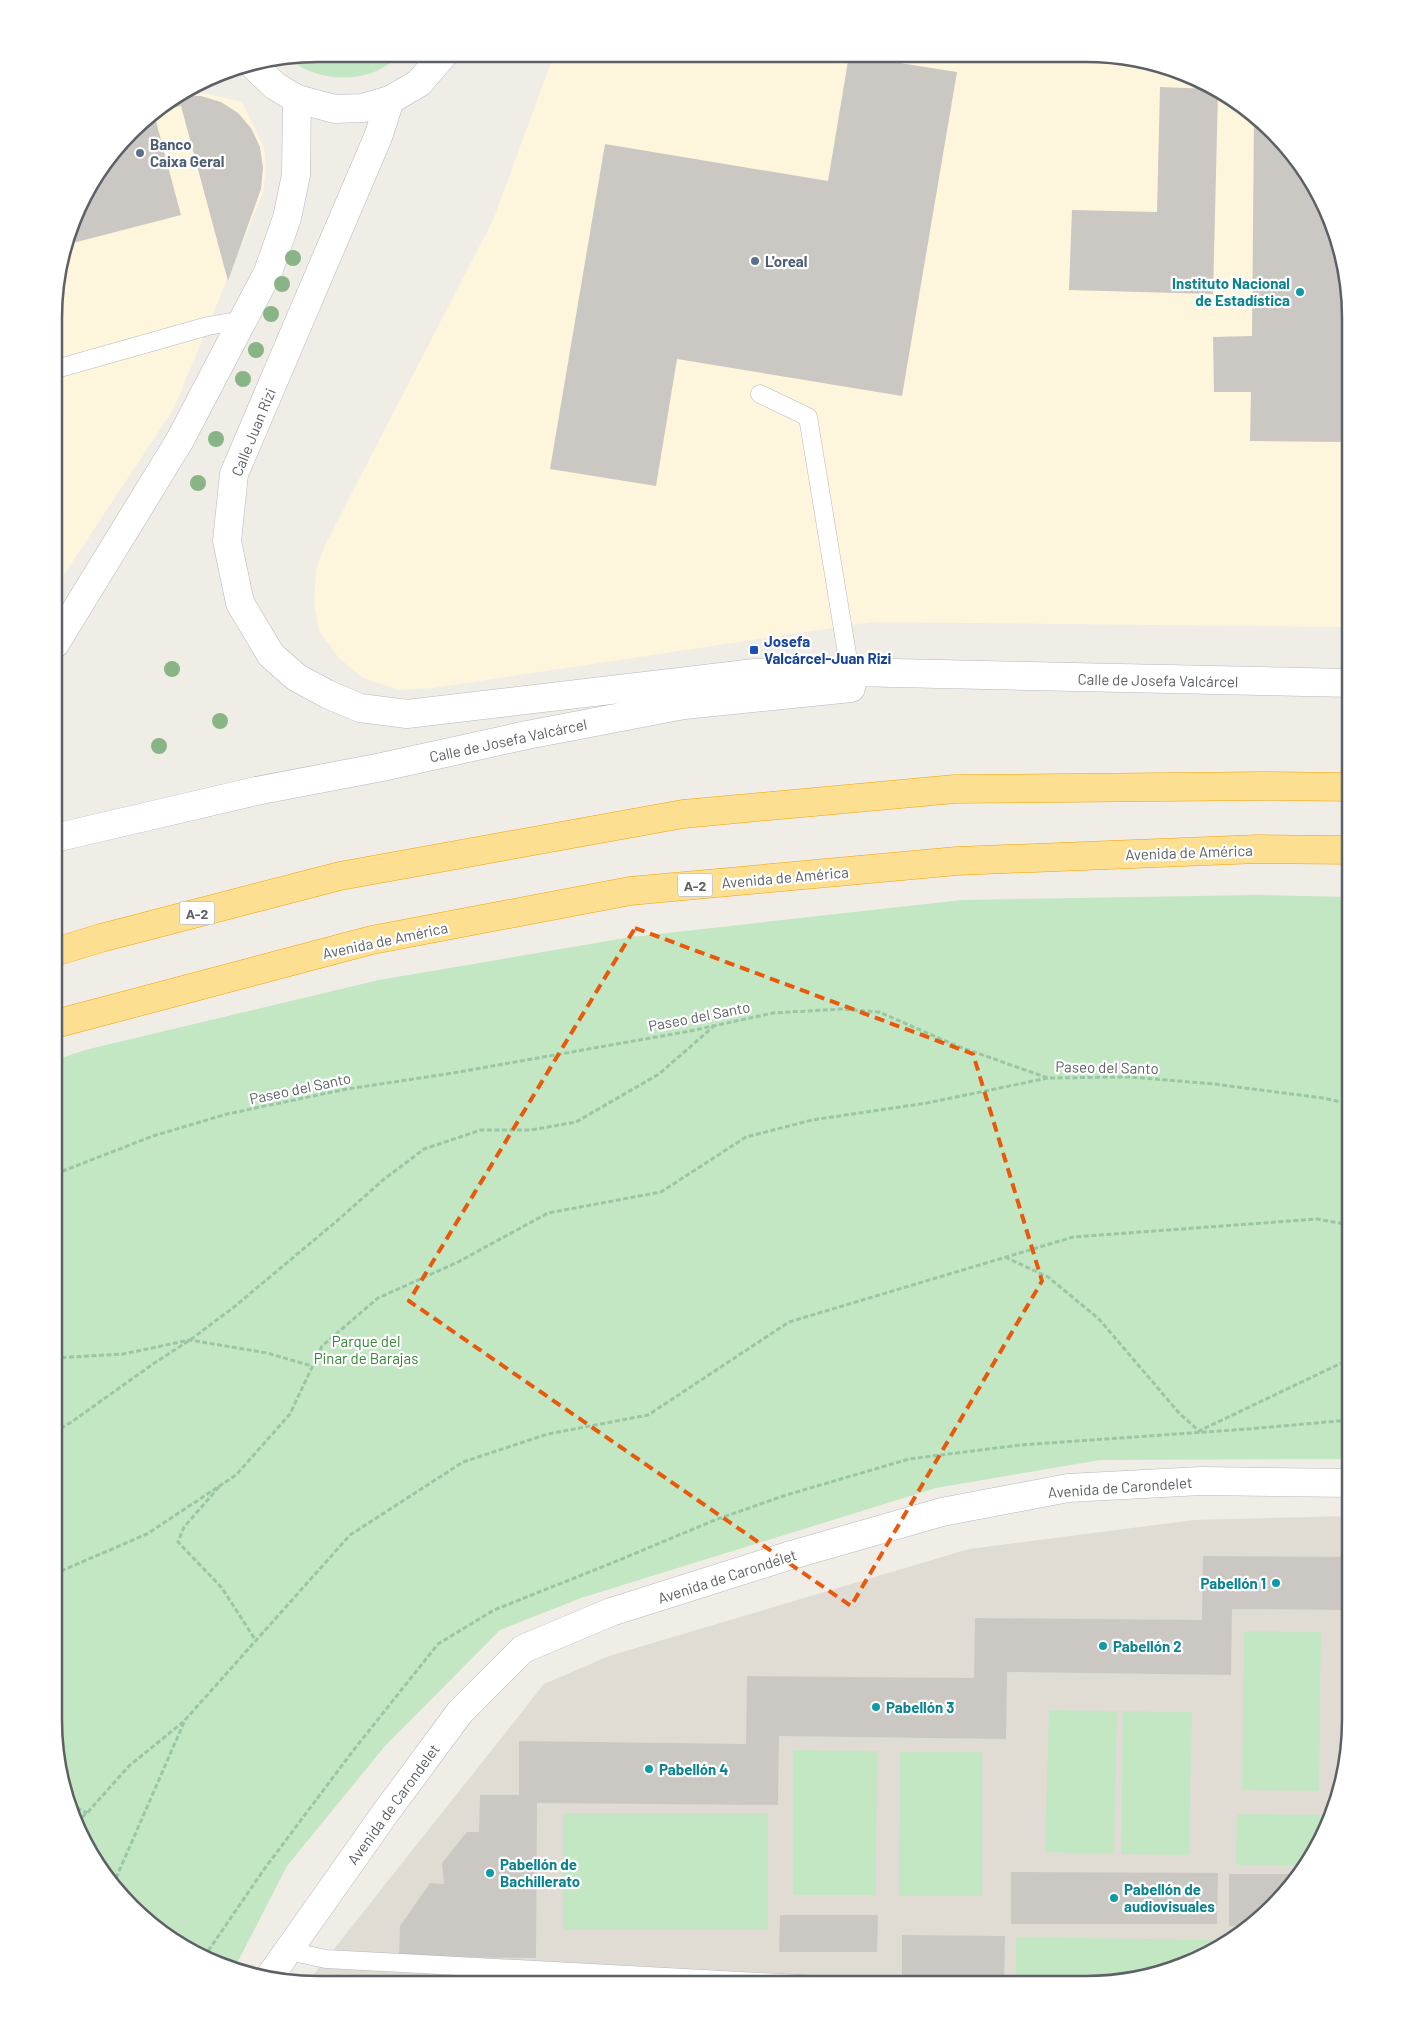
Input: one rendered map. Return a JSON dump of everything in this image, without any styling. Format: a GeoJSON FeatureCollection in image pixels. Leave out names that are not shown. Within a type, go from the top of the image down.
{"type":"FeatureCollection","features":[{"type":"Feature","properties":{"kind":"highway","name":"A-2"},"geometry":{"type":"LineString","coordinates":[[62,950],[340,876],[683,814],[955,789],[1342,787]]}},
{"type":"Feature","properties":{"kind":"highway","name":"Avenida de América"},"geometry":{"type":"LineString","coordinates":[[62,1022],[372,940],[630,891],[957,861],[1258,849],[1342,850]]}},
{"type":"Feature","properties":{"kind":"street"},"geometry":{"type":"LineString","coordinates":[[258,69],[275,86],[296,99],[335,109],[363,108],[390,100],[418,83],[437,62]]}},
{"type":"Feature","properties":{"kind":"street"},"geometry":{"type":"LineString","coordinates":[[62,634],[180,440],[268,272],[287,218],[296,175],[296,99]]}},
{"type":"Feature","properties":{"kind":"street","name":"Calle Juan Rizi"},"geometry":{"type":"LineString","coordinates":[[390,100],[378,137],[234,474],[227,541],[240,603],[271,655],[296,677],[327,694],[360,708],[407,714]]}},
{"type":"Feature","properties":{"kind":"street","name":"Calle de Josefa Valcárcel"},"geometry":{"type":"LineString","coordinates":[[407,714],[755,673],[850,672],[1342,683]]}},
{"type":"Feature","properties":{"kind":"street","name":"Calle de Josefa Valcárcel"},"geometry":{"type":"LineString","coordinates":[[62,836],[256,791],[382,767],[527,735],[684,705],[966,676]]}},
{"type":"Feature","properties":{"kind":"street","name":"Avenida de Carondelet"},"geometry":{"type":"LineString","coordinates":[[273,1973],[386,1812],[460,1712],[523,1649],[611,1612],[788,1556],[942,1512],[1068,1488],[1201,1481],[1342,1483]]}},
{"type":"Feature","properties":{"kind":"lane"},"geometry":{"type":"LineString","coordinates":[[62,367],[208,326],[243,320]]}},
{"type":"Feature","properties":{"kind":"lane"},"geometry":{"type":"LineString","coordinates":[[760,394],[808,417],[850,672]]}},
{"type":"Feature","properties":{"kind":"lane"},"geometry":{"type":"LineString","coordinates":[[288,1951],[326,1959],[661,1976]]}},
{"type":"Feature","properties":{"kind":"path","name":"Paseo del Santo"},"geometry":{"type":"LineString","coordinates":[[62,1171],[153,1136],[227,1114],[347,1089],[453,1073],[715,1026],[774,1013],[842,1009],[879,1012],[957,1046],[1048,1078],[1130,1077],[1205,1083],[1324,1098],[1342,1102]]}},
{"type":"Feature","properties":{"kind":"path"},"geometry":{"type":"LineString","coordinates":[[62,1428],[190,1340],[234,1307],[383,1180],[424,1149],[481,1130],[531,1130],[576,1122],[659,1074],[715,1026]]}},
{"type":"Feature","properties":{"kind":"path"},"geometry":{"type":"LineString","coordinates":[[62,1571],[147,1534],[236,1475],[290,1414],[322,1346],[378,1298],[458,1262],[548,1213],[661,1192],[746,1137],[812,1120],[927,1103],[1048,1078]]}},
{"type":"Feature","properties":{"kind":"path"},"geometry":{"type":"LineString","coordinates":[[81,1818],[129,1766],[185,1720],[350,1535],[463,1462],[548,1434],[648,1415],[789,1322],[1074,1237],[1317,1219],[1342,1224]]}},
{"type":"Feature","properties":{"kind":"path"},"geometry":{"type":"LineString","coordinates":[[1005,1257],[1048,1277],[1099,1319],[1180,1414],[1199,1432],[1342,1363]]}},
{"type":"Feature","properties":{"kind":"path"},"geometry":{"type":"LineString","coordinates":[[62,1358],[123,1354],[190,1340],[267,1353],[312,1366]]}},
{"type":"Feature","properties":{"kind":"path"},"geometry":{"type":"LineString","coordinates":[[223,1483],[184,1527],[178,1542],[222,1588],[256,1641]]}},
{"type":"Feature","properties":{"kind":"path"},"geometry":{"type":"LineString","coordinates":[[116,1878],[185,1720]]}},
{"type":"Feature","properties":{"kind":"path"},"geometry":{"type":"LineString","coordinates":[[78,1808],[87,1813]]}},
{"type":"Feature","properties":{"kind":"highlighted area"},"geometry":{"type":"Polygon","coordinates":[[[635,928],[973,1054],[1042,1281],[851,1606],[409,1301],[635,928]]]}},
{"type":"Feature","properties":{"kind":"shaded area"},"geometry":{"type":"Polygon","coordinates":[[[551,62],[1086,62],[1136,67],[1168,76],[1199,89],[1241,115],[1267,137],[1289,163],[1315,205],[1333,252],[1337,268],[1342,318],[1342,627],[872,622],[433,688],[399,690],[363,678],[339,658],[319,631],[314,603],[316,570],[324,547],[494,218],[551,62]]]}},
{"type":"Feature","properties":{"kind":"shaded area"},"geometry":{"type":"Polygon","coordinates":[[[199,92],[242,102],[264,148],[266,170],[263,193],[174,408],[62,578],[62,318],[67,268],[71,252],[89,205],[115,163],[137,137],[163,115],[199,92]]]}},
{"type":"Feature","properties":{"kind":"shaded area"},"geometry":{"type":"Polygon","coordinates":[[[1342,1516],[1342,1721],[1337,1771],[1328,1803],[1307,1849],[1289,1876],[1267,1902],[1241,1924],[1199,1950],[1152,1968],[1102,1976],[313,1976],[544,1684],[609,1656],[969,1549],[1194,1520],[1342,1516]]]}},
{"type":"Feature","properties":{"kind":"green space"},"geometry":{"type":"Polygon","coordinates":[[[391,62],[379,70],[368,74],[344,78],[321,75],[296,64],[391,62]]]}},
{"type":"Feature","properties":{"kind":"green space","name":"Parque del Pinar de Barajas"},"geometry":{"type":"Polygon","coordinates":[[[1256,895],[1342,897],[1342,1459],[1100,1460],[936,1488],[581,1598],[500,1630],[385,1746],[287,1866],[237,1963],[205,1950],[163,1924],[137,1902],[115,1876],[97,1849],[82,1819],[71,1787],[63,1737],[62,1058],[85,1050],[379,980],[631,937],[962,900],[1256,895]]]}},
{"type":"Feature","properties":{"kind":"green space"},"geometry":{"type":"Polygon","coordinates":[[[1244,1631],[1321,1632],[1319,1791],[1242,1790],[1244,1631]]]}},
{"type":"Feature","properties":{"kind":"green space"},"geometry":{"type":"Polygon","coordinates":[[[1049,1710],[1117,1711],[1114,1854],[1045,1852],[1049,1710]]]}},
{"type":"Feature","properties":{"kind":"green space"},"geometry":{"type":"Polygon","coordinates":[[[1123,1711],[1192,1712],[1189,1855],[1121,1854],[1123,1711]]]}},
{"type":"Feature","properties":{"kind":"green space"},"geometry":{"type":"Polygon","coordinates":[[[793,1750],[877,1751],[876,1895],[793,1895],[793,1750]]]}},
{"type":"Feature","properties":{"kind":"green space"},"geometry":{"type":"Polygon","coordinates":[[[900,1752],[982,1752],[982,1896],[899,1896],[900,1752]]]}},
{"type":"Feature","properties":{"kind":"green space"},"geometry":{"type":"Polygon","coordinates":[[[563,1813],[768,1813],[768,1930],[563,1930],[563,1813]]]}},
{"type":"Feature","properties":{"kind":"green space"},"geometry":{"type":"Polygon","coordinates":[[[1237,1814],[1324,1815],[1307,1849],[1296,1866],[1236,1865],[1237,1814]]]}},
{"type":"Feature","properties":{"kind":"green space"},"geometry":{"type":"Polygon","coordinates":[[[1016,1937],[1216,1940],[1184,1957],[1136,1972],[1102,1976],[1016,1976],[1016,1937]]]}},
{"type":"Feature","properties":{"kind":"building","name":"L'oreal"},"geometry":{"type":"Polygon","coordinates":[[[848,62],[893,62],[957,72],[902,396],[677,359],[656,486],[550,469],[605,144],[828,181],[848,62]]]}},
{"type":"Feature","properties":{"kind":"building"},"geometry":{"type":"Polygon","coordinates":[[[1160,87],[1198,88],[1218,99],[1213,294],[1069,290],[1072,210],[1157,212],[1160,87]]]}},
{"type":"Feature","properties":{"kind":"building"},"geometry":{"type":"Polygon","coordinates":[[[192,96],[201,96],[221,102],[238,113],[251,128],[260,147],[263,168],[261,189],[228,281],[181,106],[173,108],[192,96]]]}},
{"type":"Feature","properties":{"kind":"building","name":"Banco Caixa Geral"},"geometry":{"type":"Polygon","coordinates":[[[156,121],[181,215],[74,243],[89,205],[106,176],[137,137],[156,121]]]}},
{"type":"Feature","properties":{"kind":"building","name":"Instituto Nacional de Estadística"},"geometry":{"type":"Polygon","coordinates":[[[1254,126],[1267,137],[1289,163],[1307,190],[1322,220],[1333,252],[1337,268],[1342,318],[1342,442],[1250,441],[1251,392],[1214,392],[1213,337],[1252,336],[1254,126]]]}},
{"type":"Feature","properties":{"kind":"building"},"geometry":{"type":"Polygon","coordinates":[[[1203,1556],[1342,1557],[1342,1610],[1232,1609],[1231,1675],[1007,1672],[1006,1739],[779,1736],[778,1805],[537,1803],[536,1958],[399,1957],[400,1926],[430,1883],[444,1884],[442,1863],[467,1832],[479,1832],[480,1795],[519,1795],[519,1741],[746,1744],[747,1676],[974,1678],[975,1618],[1202,1620],[1203,1556]]]}},
{"type":"Feature","properties":{"kind":"building","name":"Pabellón de audiovisuales"},"geometry":{"type":"Polygon","coordinates":[[[1011,1872],[1218,1873],[1217,1924],[1011,1924],[1011,1872]]]}},
{"type":"Feature","properties":{"kind":"building"},"geometry":{"type":"Polygon","coordinates":[[[1229,1874],[1290,1874],[1267,1902],[1238,1926],[1229,1926],[1229,1874]]]}},
{"type":"Feature","properties":{"kind":"building"},"geometry":{"type":"Polygon","coordinates":[[[780,1915],[878,1915],[877,1952],[779,1952],[780,1915]]]}},
{"type":"Feature","properties":{"kind":"building"},"geometry":{"type":"Polygon","coordinates":[[[902,1935],[1005,1936],[1004,1976],[902,1976],[902,1935]]]}},
{"type":"Feature","properties":{"kind":"place","name":"Banco Caixa Geral"},"geometry":{"type":"Point","coordinates":[140,153]}},
{"type":"Feature","properties":{"kind":"place","name":"L'oreal"},"geometry":{"type":"Point","coordinates":[755,261]}},
{"type":"Feature","properties":{"kind":"place","name":"Instituto Nacional de Estadística"},"geometry":{"type":"Point","coordinates":[1300,292]}},
{"type":"Feature","properties":{"kind":"place","name":"Josefa Valcárcel-Juan Rizi"},"geometry":{"type":"Point","coordinates":[754,650]}},
{"type":"Feature","properties":{"kind":"place","name":"Pabellón 1"},"geometry":{"type":"Point","coordinates":[1276,1583]}},
{"type":"Feature","properties":{"kind":"place","name":"Pabellón 2"},"geometry":{"type":"Point","coordinates":[1103,1646]}},
{"type":"Feature","properties":{"kind":"place","name":"Pabellón 3"},"geometry":{"type":"Point","coordinates":[876,1707]}},
{"type":"Feature","properties":{"kind":"place","name":"Pabellón 4"},"geometry":{"type":"Point","coordinates":[649,1769]}},
{"type":"Feature","properties":{"kind":"place","name":"Pabellón de Bachillerato"},"geometry":{"type":"Point","coordinates":[490,1873]}},
{"type":"Feature","properties":{"kind":"place","name":"Pabellón de audiovisuales"},"geometry":{"type":"Point","coordinates":[1114,1898]}}]}
